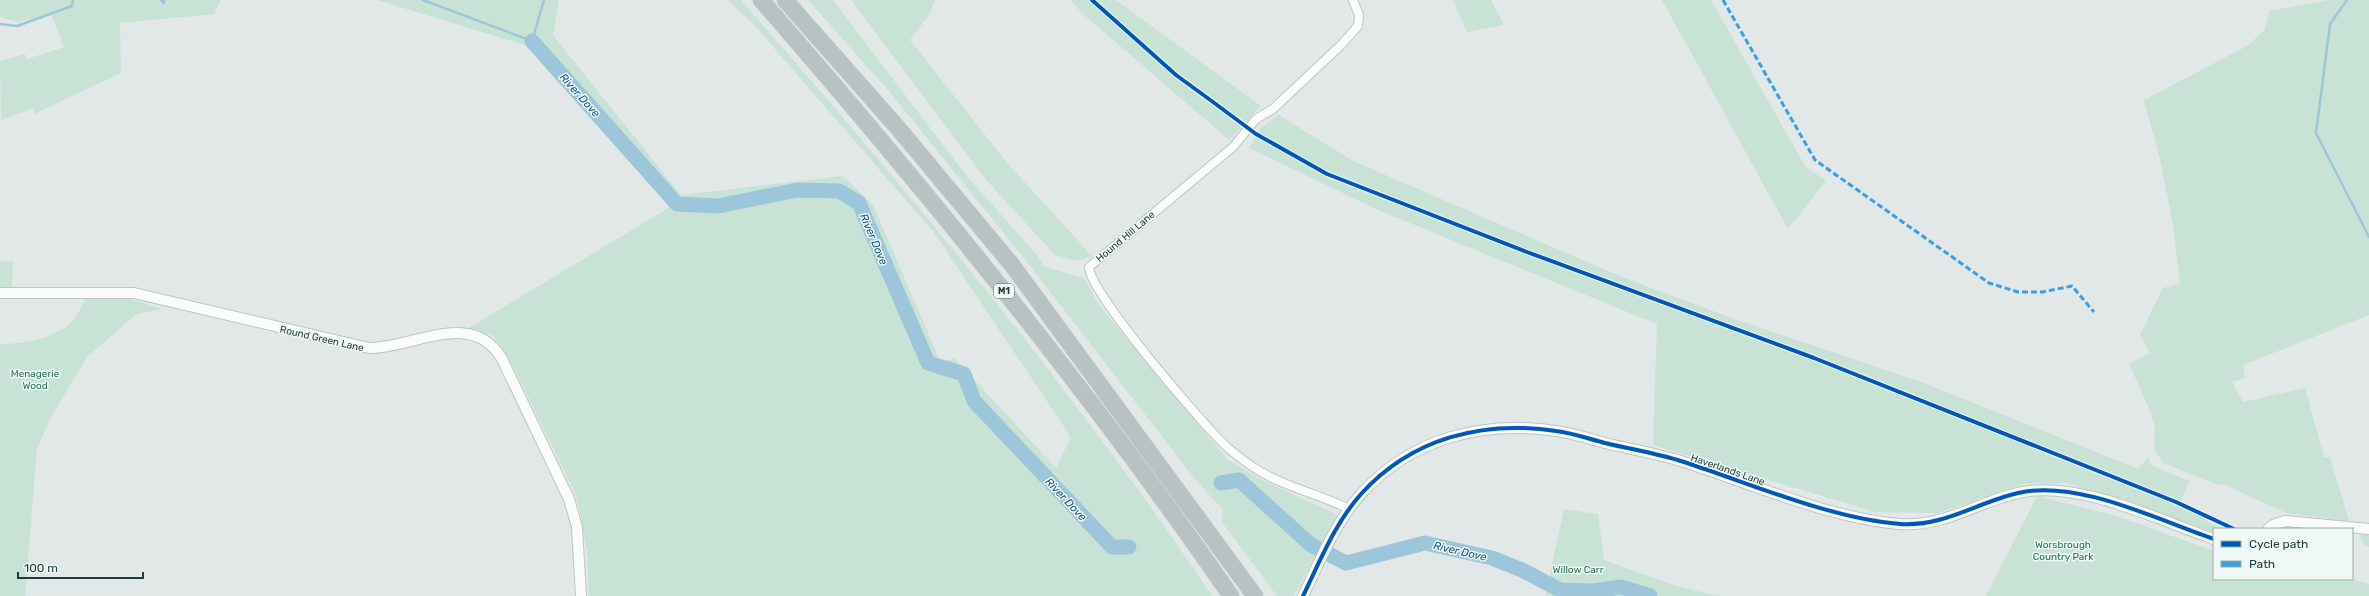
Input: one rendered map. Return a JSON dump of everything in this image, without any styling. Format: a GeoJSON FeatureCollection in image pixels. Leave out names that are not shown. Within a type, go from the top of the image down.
{"type":"FeatureCollection","features":[{"type":"Feature","properties":{"kind":"highway","name":"M1"},"geometry":{"type":"LineString","coordinates":[[761,0],[887,147],[993,277],[1081,389],[1231,596]]}},
{"type":"Feature","properties":{"kind":"highway","name":"M1"},"geometry":{"type":"LineString","coordinates":[[785,0],[898,128],[1012,265],[1255,596]]}},
{"type":"Feature","properties":{"kind":"street","name":"Hound Hill Lane"},"geometry":{"type":"LineString","coordinates":[[1349,509],[1268,475],[1227,447],[1199,418],[1103,298],[1090,276],[1089,267],[1239,140],[1256,119],[1274,108],[1358,26],[1359,15],[1353,0]]}},
{"type":"Feature","properties":{"kind":"street","name":"Round Green Lane"},"geometry":{"type":"LineString","coordinates":[[0,293],[134,293],[369,348],[380,348],[442,334],[469,334],[481,337],[495,348],[502,359],[569,499],[577,527],[581,596]]}},
{"type":"Feature","properties":{"kind":"street","name":"Haverlands Lane"},"geometry":{"type":"LineString","coordinates":[[1303,596],[1329,543],[1349,509],[1360,495],[1385,472],[1423,448],[1450,436],[1495,427],[1531,428],[1558,431],[1647,451],[1688,463],[1761,489],[1840,513],[1872,520],[1901,524],[1941,520],[2017,493],[2064,490],[2121,506],[2213,539]]}},
{"type":"Feature","properties":{"kind":"street"},"geometry":{"type":"LineString","coordinates":[[2269,528],[2273,524],[2285,521],[2369,528]]}},
{"type":"Feature","properties":{"kind":"green space"},"geometry":{"type":"Polygon","coordinates":[[[0,0],[221,0],[214,14],[120,23],[121,73],[34,114],[33,108],[1,121],[0,61],[25,54],[27,59],[64,47],[51,14],[17,22],[0,17],[0,0]]]}},
{"type":"Feature","properties":{"kind":"green space"},"geometry":{"type":"Polygon","coordinates":[[[377,0],[559,0],[553,35],[681,195],[843,176],[873,205],[941,363],[954,358],[1056,468],[1071,437],[935,234],[756,27],[728,0],[741,0],[865,144],[986,290],[1102,441],[1212,596],[589,596],[587,552],[577,497],[512,364],[493,335],[467,329],[670,207],[525,45],[377,0]]]}},
{"type":"Feature","properties":{"kind":"green space"},"geometry":{"type":"Polygon","coordinates":[[[808,0],[833,0],[965,174],[1036,254],[1045,267],[1084,278],[1099,305],[1227,459],[1264,481],[1337,515],[1294,596],[1277,596],[1221,521],[1223,510],[1195,479],[1027,262],[888,90],[808,0]]]}},
{"type":"Feature","properties":{"kind":"green space"},"geometry":{"type":"Polygon","coordinates":[[[851,0],[935,0],[929,15],[910,40],[1008,164],[1092,256],[1077,261],[1055,255],[988,182],[851,0]]]}},
{"type":"Feature","properties":{"kind":"green space"},"geometry":{"type":"Polygon","coordinates":[[[1071,0],[1116,0],[1261,106],[1229,140],[1082,13],[1071,0]]]}},
{"type":"Feature","properties":{"kind":"green space"},"geometry":{"type":"Polygon","coordinates":[[[1453,0],[1491,0],[1504,25],[1467,32],[1453,0]]]}},
{"type":"Feature","properties":{"kind":"green space"},"geometry":{"type":"Polygon","coordinates":[[[1662,0],[1711,0],[1805,166],[1826,181],[1788,229],[1662,0]]]}},
{"type":"Feature","properties":{"kind":"green space"},"geometry":{"type":"Polygon","coordinates":[[[2330,0],[2369,0],[2369,315],[2243,365],[2245,378],[2232,382],[2243,402],[2305,388],[2324,457],[2330,457],[2349,521],[2286,513],[2223,484],[2218,485],[2163,463],[2154,448],[2155,426],[2150,411],[2129,364],[2150,353],[2140,335],[2163,288],[2180,284],[2173,224],[2160,159],[2144,100],[2247,46],[2265,30],[2269,11],[2330,0]]]}},
{"type":"Feature","properties":{"kind":"green space"},"geometry":{"type":"Polygon","coordinates":[[[1279,115],[1353,161],[1622,277],[1729,317],[1924,383],[2138,469],[2148,458],[2153,466],[2189,481],[2179,506],[2220,528],[2213,528],[2213,533],[2067,483],[2025,484],[1938,513],[1875,512],[1653,445],[1657,324],[1378,210],[1249,148],[1262,127],[1279,115]]]}},
{"type":"Feature","properties":{"kind":"green space"},"geometry":{"type":"Polygon","coordinates":[[[0,261],[13,261],[12,288],[0,288],[0,261]]]}},
{"type":"Feature","properties":{"kind":"green space","name":"Menagerie Wood"},"geometry":{"type":"Polygon","coordinates":[[[86,297],[126,298],[162,309],[135,315],[87,357],[51,417],[37,448],[25,596],[0,596],[0,344],[20,343],[52,335],[69,324],[76,317],[86,297]]]}},
{"type":"Feature","properties":{"kind":"green space","name":"Worsbrough Country Park"},"geometry":{"type":"Polygon","coordinates":[[[2037,496],[2117,516],[2213,551],[2213,580],[2353,579],[2369,584],[2369,596],[1986,596],[2037,496]]]}},
{"type":"Feature","properties":{"kind":"green space","name":"Willow Carr"},"geometry":{"type":"Polygon","coordinates":[[[1564,509],[1598,514],[1604,560],[1676,586],[1719,596],[1545,596],[1564,509]]]}},
{"type":"Feature","properties":{"kind":"green space"},"geometry":{"type":"Polygon","coordinates":[[[2359,535],[2369,535],[2369,547],[2365,545],[2359,535]]]}},
{"type":"Feature","properties":{"kind":"waterway"},"geometry":{"type":"LineString","coordinates":[[0,24],[17,26],[72,6],[73,0]]}},
{"type":"Feature","properties":{"kind":"waterway"},"geometry":{"type":"LineString","coordinates":[[161,0],[164,3],[164,0]]}},
{"type":"Feature","properties":{"kind":"waterway"},"geometry":{"type":"LineString","coordinates":[[423,0],[532,41],[544,0]]}},
{"type":"Feature","properties":{"kind":"waterway"},"geometry":{"type":"LineString","coordinates":[[2347,0],[2330,24],[2316,133],[2369,237]]}},
{"type":"Feature","properties":{"kind":"waterway","name":"River Dove"},"geometry":{"type":"LineString","coordinates":[[532,41],[677,204],[718,206],[797,190],[839,191],[859,203],[928,363],[964,374],[974,401],[1112,547],[1129,547]]}},
{"type":"Feature","properties":{"kind":"waterway","name":"River Dove"},"geometry":{"type":"LineString","coordinates":[[1221,483],[1239,480],[1311,545],[1346,563],[1425,543],[1492,558],[1522,570],[1560,590],[1594,591],[1621,587],[1650,596]]}},
{"type":"Feature","properties":{"kind":"marked path"},"geometry":{"type":"LineString","coordinates":[[1723,0],[1815,160],[1989,283],[2018,292],[2042,292],[2072,286],[2094,312]]}},
{"type":"Feature","properties":{"kind":"cycle path"},"geometry":{"type":"LineString","coordinates":[[1092,0],[1176,75],[1256,134],[1327,174],[1527,252],[1814,358],[2176,502],[2232,528]]}},
{"type":"Feature","properties":{"kind":"cycle path"},"geometry":{"type":"LineString","coordinates":[[1303,596],[1343,517],[1361,494],[1381,475],[1403,459],[1450,437],[1475,431],[1501,428],[1528,428],[1562,432],[1658,455],[1715,472],[1794,500],[1874,521],[1900,524],[1931,522],[2003,497],[2018,493],[2041,490],[2091,496],[2143,512],[2213,539]]}}]}
